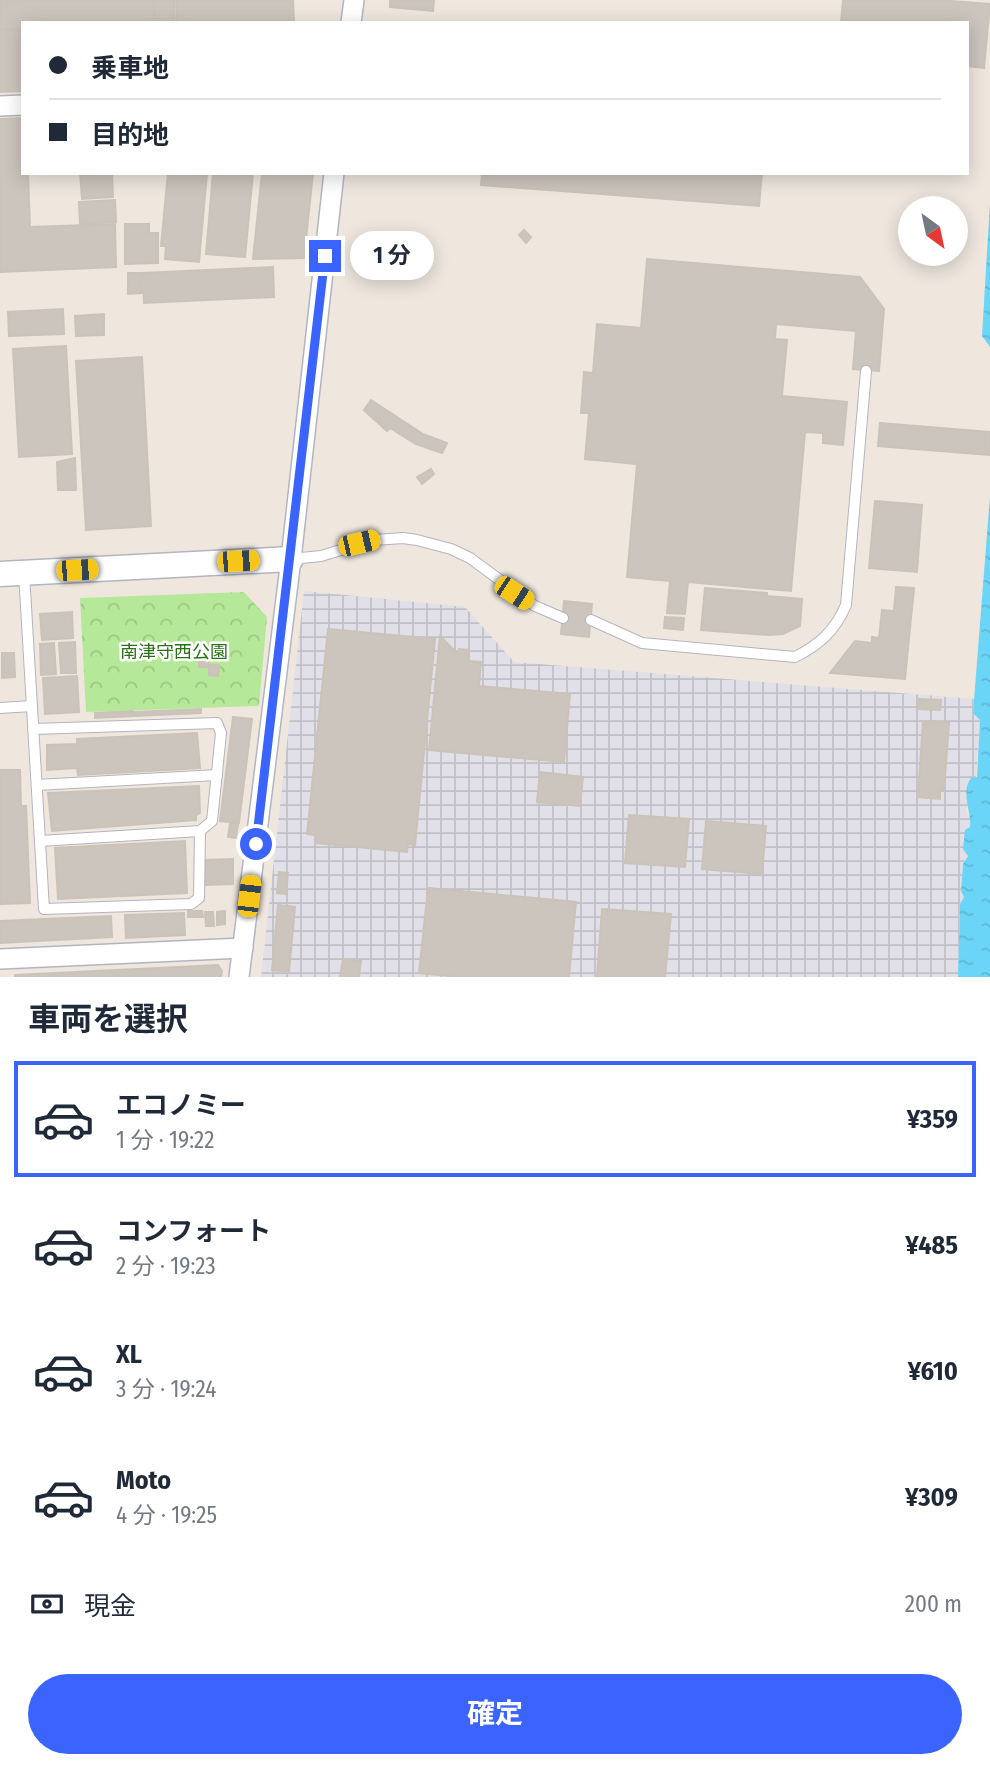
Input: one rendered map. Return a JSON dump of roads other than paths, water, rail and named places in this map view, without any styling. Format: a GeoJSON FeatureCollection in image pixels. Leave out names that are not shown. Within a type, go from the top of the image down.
{"type":"FeatureCollection","features":[{"type":"Feature","properties":{"kind":"street"},"geometry":{"type":"LineString","coordinates":[[351,21],[354,0]]}},
{"type":"Feature","properties":{"kind":"street"},"geometry":{"type":"LineString","coordinates":[[0,106],[21,105]]}},
{"type":"Feature","properties":{"kind":"street"},"geometry":{"type":"LineString","coordinates":[[239,977],[291,559],[334,175]]}},
{"type":"Feature","properties":{"kind":"street"},"geometry":{"type":"LineString","coordinates":[[12,573],[291,559]]}},
{"type":"Feature","properties":{"kind":"street"},"geometry":{"type":"LineString","coordinates":[[0,959],[243,948]]}},
{"type":"Feature","properties":{"kind":"lane"},"geometry":{"type":"LineString","coordinates":[[591,620],[642,643],[794,657],[812,649],[827,637],[839,622],[846,605],[866,370]]}},
{"type":"Feature","properties":{"kind":"lane"},"geometry":{"type":"LineString","coordinates":[[291,559],[321,556],[374,540],[417,540],[451,549],[470,558],[514,593],[563,618]]}},
{"type":"Feature","properties":{"kind":"lane"},"geometry":{"type":"LineString","coordinates":[[12,573],[32,706],[44,909],[191,904],[199,898],[200,831]]}},
{"type":"Feature","properties":{"kind":"lane"},"geometry":{"type":"LineString","coordinates":[[0,708],[32,706]]}},
{"type":"Feature","properties":{"kind":"lane"},"geometry":{"type":"LineString","coordinates":[[33,729],[217,723],[221,733],[212,821],[200,831],[40,841]]}},
{"type":"Feature","properties":{"kind":"lane"},"geometry":{"type":"LineString","coordinates":[[37,785],[217,775]]}},
{"type":"Feature","properties":{"kind":"water"},"geometry":{"type":"Polygon","coordinates":[[[990,203],[990,347],[982,336],[990,203]]]}},
{"type":"Feature","properties":{"kind":"water"},"geometry":{"type":"Polygon","coordinates":[[[990,496],[990,977],[958,977],[960,904],[964,897],[961,891],[963,864],[968,856],[963,849],[965,830],[970,827],[966,790],[971,778],[977,777],[980,720],[973,713],[990,496]]]}},
{"type":"Feature","properties":{"kind":"park label","name":"南津守西公園"},"geometry":{"type":"Point","coordinates":[174,652]}}]}
